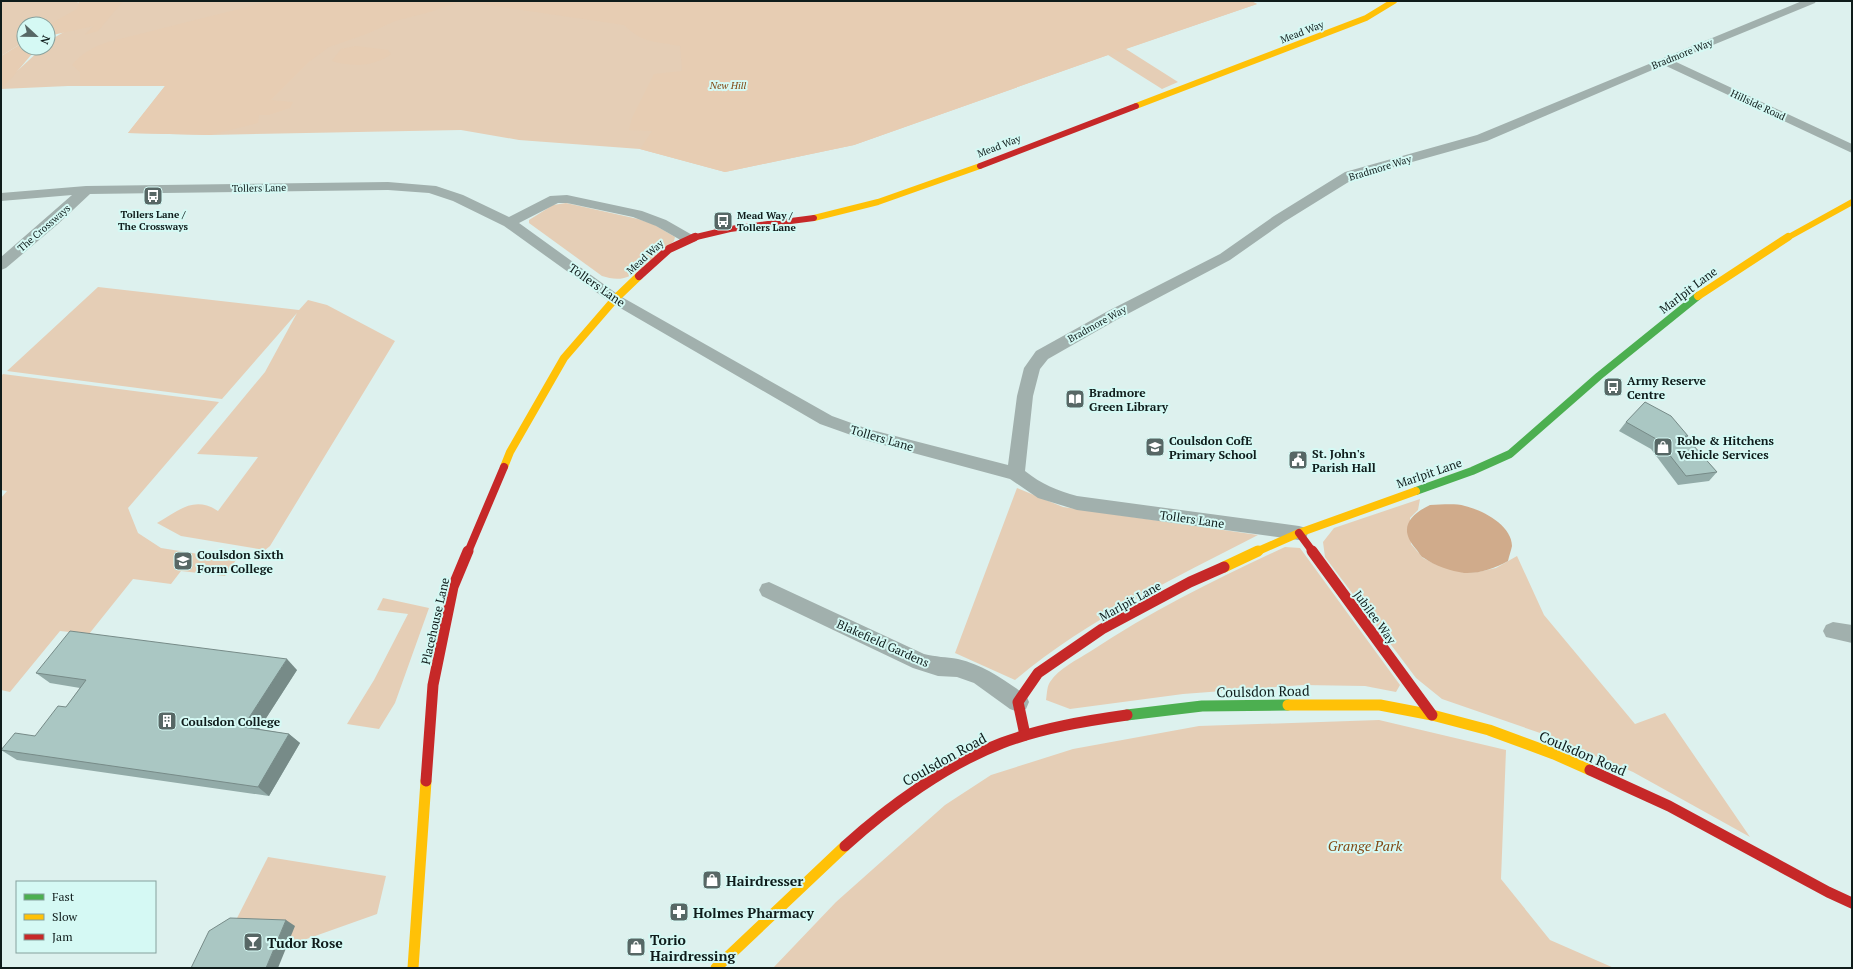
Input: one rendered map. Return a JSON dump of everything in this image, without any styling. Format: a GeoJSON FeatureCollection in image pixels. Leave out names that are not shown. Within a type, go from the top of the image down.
{"type":"FeatureCollection","features":[{"type":"Feature","properties":{"kind":"street","name":"Mead Way"},"geometry":{"type":"LineString","coordinates":[[615,299],[663,253],[681,242],[726,229],[804,220],[844,213],[894,198],[1316,38],[1366,18],[1394,1]]}},
{"type":"Feature","properties":{"kind":"street","name":"Bradmore Way"},"geometry":{"type":"LineString","coordinates":[[1016,474],[1025,396],[1032,368],[1042,355],[1118,312],[1225,257],[1279,219],[1350,176],[1482,138],[1664,61],[1812,1]]}},
{"type":"Feature","properties":{"kind":"street","name":"Hillside Road"},"geometry":{"type":"LineString","coordinates":[[1664,61],[1852,149]]}},
{"type":"Feature","properties":{"kind":"street","name":"Tollers Lane"},"geometry":{"type":"LineString","coordinates":[[1,197],[86,190],[388,186],[424,189],[458,198],[510,222],[615,299],[826,420],[865,434],[1016,474],[1033,488],[1053,497],[1077,503],[1299,533]]}},
{"type":"Feature","properties":{"kind":"street","name":"The Crossways"},"geometry":{"type":"LineString","coordinates":[[1,265],[54,221],[86,190]]}},
{"type":"Feature","properties":{"kind":"street"},"geometry":{"type":"LineString","coordinates":[[510,222],[555,199],[566,199],[637,214],[661,223],[689,239]]}},
{"type":"Feature","properties":{"kind":"street","name":"Marlpit Lane"},"geometry":{"type":"LineString","coordinates":[[1018,702],[1038,673],[1102,629],[1190,582],[1299,533],[1472,471],[1510,454],[1599,376],[1705,290],[1794,233],[1852,202]]}},
{"type":"Feature","properties":{"kind":"street","name":"Placehouse Lane"},"geometry":{"type":"LineString","coordinates":[[413,968],[433,685],[452,586],[510,452],[564,358],[615,299]]}},
{"type":"Feature","properties":{"kind":"street","name":"Jubilee Way"},"geometry":{"type":"LineString","coordinates":[[1299,533],[1432,715]]}},
{"type":"Feature","properties":{"kind":"street","name":"Blakefield Gardens"},"geometry":{"type":"LineString","coordinates":[[769,590],[920,662],[938,667],[957,668],[981,676],[1018,702]]}},
{"type":"Feature","properties":{"kind":"street"},"geometry":{"type":"LineString","coordinates":[[1018,702],[1026,736]]}},
{"type":"Feature","properties":{"kind":"street","name":"Coulsdon Road"},"geometry":{"type":"LineString","coordinates":[[716,968],[857,835],[896,803],[929,781],[985,750],[1026,736],[1101,718],[1202,706],[1336,704],[1372,705],[1432,715],[1489,730],[1554,754],[1669,806],[1852,903]]}},
{"type":"Feature","properties":{"kind":"green space"},"geometry":{"type":"Polygon","coordinates":[[[1,1],[76,1],[86,9],[56,26],[56,16],[16,16],[16,47],[1,56],[1,1]]]}},
{"type":"Feature","properties":{"kind":"green space"},"geometry":{"type":"Polygon","coordinates":[[[76,1],[123,1],[98,31],[84,35],[94,26],[56,34],[56,21],[77,9],[79,3],[76,1]]]}},
{"type":"Feature","properties":{"kind":"green space","name":"New Hill"},"geometry":{"type":"Polygon","coordinates":[[[105,1],[1251,1],[1257,4],[1126,49],[1178,82],[1162,89],[1108,55],[854,145],[725,172],[640,149],[519,140],[461,130],[210,135],[128,133],[165,86],[68,86],[1,89],[1,86],[33,56],[56,56],[56,37],[86,19],[105,1]]]}},
{"type":"Feature","properties":{"kind":"green space"},"geometry":{"type":"Polygon","coordinates":[[[271,1],[461,1],[430,12],[395,21],[369,33],[329,47],[310,61],[271,100],[293,102],[290,108],[269,115],[259,115],[258,123],[210,135],[128,133],[165,86],[80,86],[80,72],[72,65],[84,54],[97,46],[271,1]]]}},
{"type":"Feature","properties":{"kind":"green space"},"geometry":{"type":"Polygon","coordinates":[[[461,1],[613,1],[658,4],[703,1],[1044,1],[1081,5],[1081,1],[1251,1],[1257,4],[854,145],[725,172],[640,149],[652,131],[629,130],[632,118],[654,74],[682,71],[680,46],[643,39],[624,25],[461,1]]]}},
{"type":"Feature","properties":{"kind":"green space"},"geometry":{"type":"Polygon","coordinates":[[[356,46],[388,50],[391,54],[370,64],[362,65],[332,61],[341,49],[356,46]]]}},
{"type":"Feature","properties":{"kind":"green space"},"geometry":{"type":"Polygon","coordinates":[[[16,47],[16,56],[30,56],[1,89],[1,56],[16,47]]]}},
{"type":"Feature","properties":{"kind":"green space"},"geometry":{"type":"Polygon","coordinates":[[[566,203],[638,219],[653,224],[675,237],[674,241],[643,268],[630,276],[618,279],[602,276],[529,223],[529,220],[553,205],[566,203]]]}},
{"type":"Feature","properties":{"kind":"green space"},"geometry":{"type":"Polygon","coordinates":[[[98,287],[299,310],[308,300],[327,305],[395,341],[270,546],[265,550],[181,536],[157,523],[186,506],[201,504],[218,511],[258,457],[197,454],[265,372],[297,313],[222,399],[7,371],[98,287]]]}},
{"type":"Feature","properties":{"kind":"green space"},"geometry":{"type":"Polygon","coordinates":[[[3,374],[219,402],[128,508],[138,533],[161,548],[236,560],[225,576],[181,571],[171,584],[133,579],[89,634],[60,631],[10,692],[1,690],[1,498],[7,491],[1,490],[1,376],[3,374]]]}},
{"type":"Feature","properties":{"kind":"green space"},"geometry":{"type":"Polygon","coordinates":[[[1017,488],[1063,507],[1258,535],[1164,584],[1102,619],[1043,658],[1015,680],[955,653],[1017,488]]]}},
{"type":"Feature","properties":{"kind":"green space"},"geometry":{"type":"Polygon","coordinates":[[[1420,499],[1418,510],[1410,518],[1411,544],[1423,558],[1435,564],[1465,573],[1496,568],[1517,556],[1544,615],[1635,724],[1665,713],[1750,837],[1633,772],[1543,734],[1442,699],[1416,678],[1325,557],[1323,542],[1334,528],[1420,499]]]}},
{"type":"Feature","properties":{"kind":"green space"},"geometry":{"type":"Polygon","coordinates":[[[1285,547],[1300,548],[1400,685],[1396,692],[1365,686],[1303,685],[1183,694],[1070,709],[1046,700],[1049,684],[1058,673],[1114,636],[1162,608],[1285,547]]]}},
{"type":"Feature","properties":{"kind":"green space"},"geometry":{"type":"Polygon","coordinates":[[[383,598],[429,608],[395,703],[379,729],[347,724],[374,680],[408,614],[377,610],[383,598]]]}},
{"type":"Feature","properties":{"kind":"green space","name":"Grange Park"},"geometry":{"type":"Polygon","coordinates":[[[1379,720],[1506,750],[1501,879],[1550,940],[1614,968],[773,968],[836,902],[945,805],[991,775],[1073,749],[1199,726],[1379,720]]]}},
{"type":"Feature","properties":{"kind":"green space"},"geometry":{"type":"Polygon","coordinates":[[[268,857],[386,876],[377,914],[287,946],[234,924],[268,857]]]}},
{"type":"Feature","properties":{"kind":"shaded area"},"geometry":{"type":"Polygon","coordinates":[[[1452,504],[1465,506],[1480,511],[1502,525],[1511,538],[1512,546],[1508,561],[1487,570],[1475,573],[1464,573],[1443,568],[1423,557],[1411,542],[1407,529],[1408,523],[1416,513],[1430,505],[1452,504]]]}},
{"type":"Feature","properties":{"kind":"building"},"geometry":{"type":"Polygon","coordinates":[[[1645,402],[1671,416],[1688,436],[1685,436],[1717,472],[1686,476],[1658,440],[1626,422],[1645,402]]]}},
{"type":"Feature","properties":{"kind":"building","name":"Coulsdon College"},"geometry":{"type":"Polygon","coordinates":[[[70,631],[287,659],[243,727],[289,734],[258,787],[1,750],[15,733],[35,736],[58,706],[66,707],[86,680],[36,673],[70,631]]]}},
{"type":"Feature","properties":{"kind":"building","name":"Tudor Rose"},"geometry":{"type":"Polygon","coordinates":[[[230,918],[286,920],[266,968],[191,968],[209,931],[230,918]]]}},
{"type":"Feature","properties":{"kind":"traffic: fast"},"geometry":{"type":"LineString","coordinates":[[1416,491],[1472,471],[1510,454],[1599,376],[1698,296]]}},
{"type":"Feature","properties":{"kind":"traffic: fast"},"geometry":{"type":"LineString","coordinates":[[1127,715],[1202,706],[1288,705]]}},
{"type":"Feature","properties":{"kind":"traffic: slow"},"geometry":{"type":"LineString","coordinates":[[1136,106],[1366,18],[1394,1]]}},
{"type":"Feature","properties":{"kind":"traffic: slow"},"geometry":{"type":"LineString","coordinates":[[814,218],[836,214],[878,202],[919,189],[980,166]]}},
{"type":"Feature","properties":{"kind":"traffic: slow"},"geometry":{"type":"LineString","coordinates":[[1698,296],[1794,233],[1852,202]]}},
{"type":"Feature","properties":{"kind":"traffic: slow"},"geometry":{"type":"LineString","coordinates":[[504,467],[510,452],[564,358],[615,299],[639,276]]}},
{"type":"Feature","properties":{"kind":"traffic: slow"},"geometry":{"type":"LineString","coordinates":[[1224,567],[1299,533],[1416,491]]}},
{"type":"Feature","properties":{"kind":"traffic: slow"},"geometry":{"type":"LineString","coordinates":[[1288,705],[1380,705],[1432,715],[1489,730],[1554,754],[1590,770]]}},
{"type":"Feature","properties":{"kind":"traffic: slow"},"geometry":{"type":"LineString","coordinates":[[413,968],[426,781]]}},
{"type":"Feature","properties":{"kind":"traffic: slow"},"geometry":{"type":"LineString","coordinates":[[716,968],[845,846]]}},
{"type":"Feature","properties":{"kind":"traffic: jam"},"geometry":{"type":"LineString","coordinates":[[980,166],[1136,106]]}},
{"type":"Feature","properties":{"kind":"traffic: jam"},"geometry":{"type":"LineString","coordinates":[[639,276],[658,257],[669,249],[681,242],[697,236],[747,226],[814,218]]}},
{"type":"Feature","properties":{"kind":"traffic: jam"},"geometry":{"type":"LineString","coordinates":[[426,781],[433,685],[453,587],[504,467]]}},
{"type":"Feature","properties":{"kind":"traffic: jam"},"geometry":{"type":"LineString","coordinates":[[1299,533],[1432,715]]}},
{"type":"Feature","properties":{"kind":"traffic: jam"},"geometry":{"type":"LineString","coordinates":[[1025,735],[1018,702],[1038,673],[1102,629],[1190,582],[1224,567]]}},
{"type":"Feature","properties":{"kind":"traffic: jam"},"geometry":{"type":"LineString","coordinates":[[845,846],[871,823],[912,793],[941,774],[981,752],[1019,737],[1055,727],[1127,715]]}},
{"type":"Feature","properties":{"kind":"traffic: jam"},"geometry":{"type":"LineString","coordinates":[[1590,770],[1669,806],[1828,892],[1852,903]]}},
{"type":"Feature","properties":{"kind":"place","name":"Tollers Lane / The Crossways"},"geometry":{"type":"Point","coordinates":[153,196]}},
{"type":"Feature","properties":{"kind":"place","name":"Mead Way / Tollers Lane"},"geometry":{"type":"Point","coordinates":[723,221]}},
{"type":"Feature","properties":{"kind":"place","name":"Army Reserve Centre"},"geometry":{"type":"Point","coordinates":[1613,387]}},
{"type":"Feature","properties":{"kind":"place","name":"Bradmore Green Library"},"geometry":{"type":"Point","coordinates":[1075,399]}},
{"type":"Feature","properties":{"kind":"place","name":"Coulsdon CofE Primary School"},"geometry":{"type":"Point","coordinates":[1155,447]}},
{"type":"Feature","properties":{"kind":"place","name":"Robe & Hitchens Vehicle Services"},"geometry":{"type":"Point","coordinates":[1663,447]}},
{"type":"Feature","properties":{"kind":"place","name":"St. John's Parish Hall"},"geometry":{"type":"Point","coordinates":[1298,460]}},
{"type":"Feature","properties":{"kind":"place","name":"Coulsdon Sixth Form College"},"geometry":{"type":"Point","coordinates":[183,561]}},
{"type":"Feature","properties":{"kind":"place","name":"Coulsdon College"},"geometry":{"type":"Point","coordinates":[167,721]}},
{"type":"Feature","properties":{"kind":"place","name":"Hairdresser"},"geometry":{"type":"Point","coordinates":[712,880]}},
{"type":"Feature","properties":{"kind":"place","name":"Holmes Pharmacy"},"geometry":{"type":"Point","coordinates":[679,912]}},
{"type":"Feature","properties":{"kind":"place","name":"Tudor Rose"},"geometry":{"type":"Point","coordinates":[253,942]}},
{"type":"Feature","properties":{"kind":"place","name":"Torio Hairdressing"},"geometry":{"type":"Point","coordinates":[636,947]}}]}
